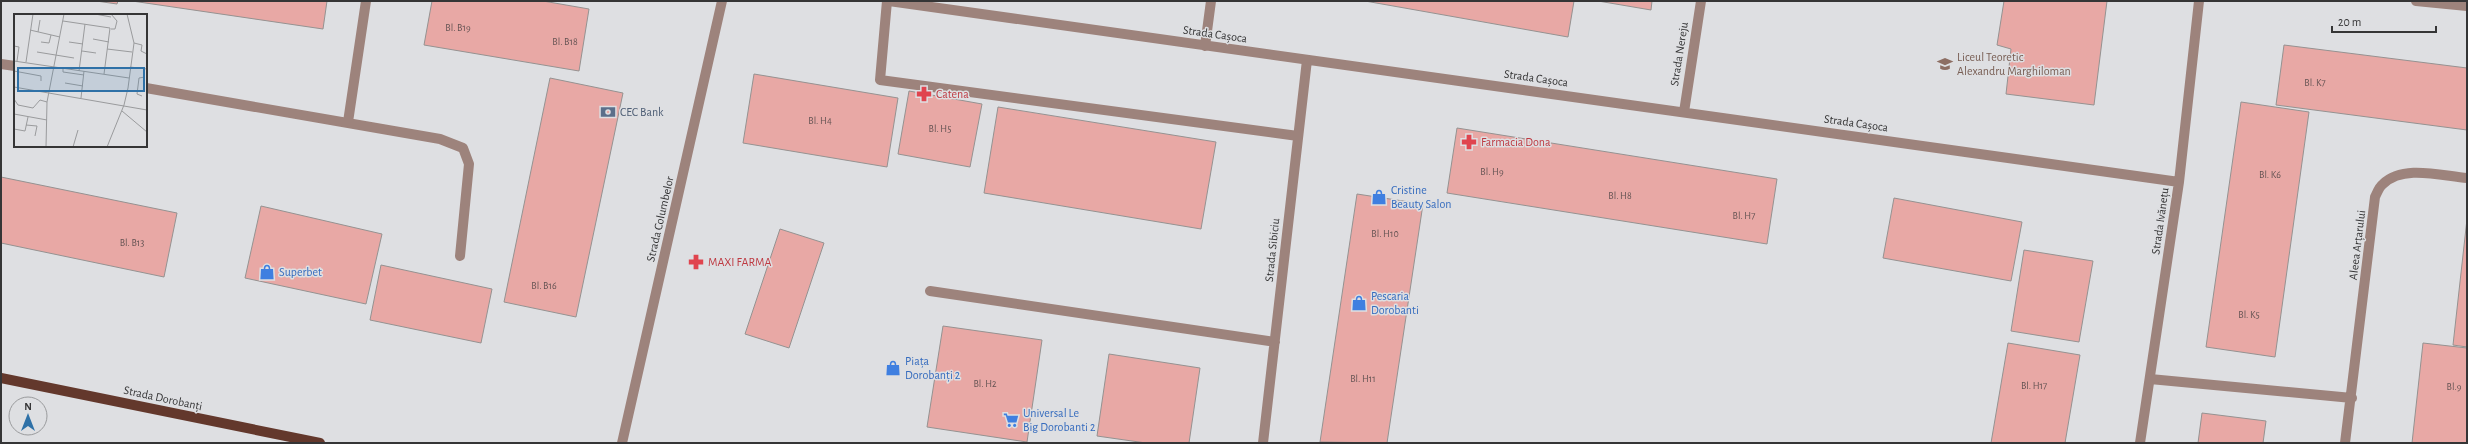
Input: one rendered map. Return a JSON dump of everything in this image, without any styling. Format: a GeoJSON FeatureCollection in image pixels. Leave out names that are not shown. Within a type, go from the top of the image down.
{"type":"FeatureCollection","features":[{"type":"Feature","properties":{"kind":"main road","name":"Strada Dorobanți"},"geometry":{"type":"LineString","coordinates":[[1,378],[320,443]]}},
{"type":"Feature","properties":{"kind":"street"},"geometry":{"type":"LineString","coordinates":[[348,122],[366,1]]}},
{"type":"Feature","properties":{"kind":"street","name":"Strada Columbelor"},"geometry":{"type":"LineString","coordinates":[[622,443],[722,1]]}},
{"type":"Feature","properties":{"kind":"street"},"geometry":{"type":"LineString","coordinates":[[888,1],[880,80],[1298,136]]}},
{"type":"Feature","properties":{"kind":"street","name":"Strada Cașoca"},"geometry":{"type":"LineString","coordinates":[[888,1],[2179,182]]}},
{"type":"Feature","properties":{"kind":"street"},"geometry":{"type":"LineString","coordinates":[[1205,46],[1211,1]]}},
{"type":"Feature","properties":{"kind":"street","name":"Strada Nereju"},"geometry":{"type":"LineString","coordinates":[[1684,112],[1701,1]]}},
{"type":"Feature","properties":{"kind":"street","name":"Strada Ivănețu"},"geometry":{"type":"LineString","coordinates":[[2140,443],[2179,182],[2199,1]]}},
{"type":"Feature","properties":{"kind":"street"},"geometry":{"type":"LineString","coordinates":[[2416,1],[2467,6]]}},
{"type":"Feature","properties":{"kind":"street","name":"Strada Sibiciu"},"geometry":{"type":"LineString","coordinates":[[1263,443],[1307,60]]}},
{"type":"Feature","properties":{"kind":"street"},"geometry":{"type":"LineString","coordinates":[[1,64],[14,66]]}},
{"type":"Feature","properties":{"kind":"street"},"geometry":{"type":"LineString","coordinates":[[147,88],[348,122],[440,140],[463,148],[469,164],[460,256]]}},
{"type":"Feature","properties":{"kind":"street","name":"Aleea Arțarului"},"geometry":{"type":"LineString","coordinates":[[2345,443],[2352,398],[2375,197],[2382,184],[2397,175],[2418,173],[2467,178]]}},
{"type":"Feature","properties":{"kind":"street"},"geometry":{"type":"LineString","coordinates":[[930,291],[1274,342]]}},
{"type":"Feature","properties":{"kind":"street"},"geometry":{"type":"LineString","coordinates":[[2150,379],[2352,398]]}},
{"type":"Feature","properties":{"kind":"building"},"geometry":{"type":"Polygon","coordinates":[[[96,1],[118,1],[117,4],[96,1]]]}},
{"type":"Feature","properties":{"kind":"building"},"geometry":{"type":"Polygon","coordinates":[[[132,1],[327,1],[323,29],[132,1]]]}},
{"type":"Feature","properties":{"kind":"building"},"geometry":{"type":"Polygon","coordinates":[[[432,1],[543,1],[589,9],[579,71],[424,45],[432,1]]]}},
{"type":"Feature","properties":{"kind":"building"},"geometry":{"type":"Polygon","coordinates":[[[1365,1],[1574,1],[1568,37],[1365,1]]]}},
{"type":"Feature","properties":{"kind":"building"},"geometry":{"type":"Polygon","coordinates":[[[1598,1],[1652,1],[1651,10],[1598,1]]]}},
{"type":"Feature","properties":{"kind":"building"},"geometry":{"type":"Polygon","coordinates":[[[2004,1],[2107,1],[2094,105],[2006,94],[2011,49],[1997,45],[2004,1]]]}},
{"type":"Feature","properties":{"kind":"building"},"geometry":{"type":"Polygon","coordinates":[[[2284,45],[2467,68],[2467,130],[2276,105],[2284,45]]]}},
{"type":"Feature","properties":{"kind":"building"},"geometry":{"type":"Polygon","coordinates":[[[754,74],[898,98],[887,167],[743,143],[754,74]]]}},
{"type":"Feature","properties":{"kind":"building"},"geometry":{"type":"Polygon","coordinates":[[[550,78],[623,93],[576,317],[504,302],[550,78]]]}},
{"type":"Feature","properties":{"kind":"building"},"geometry":{"type":"Polygon","coordinates":[[[909,91],[982,104],[970,167],[898,154],[909,91]]]}},
{"type":"Feature","properties":{"kind":"building"},"geometry":{"type":"Polygon","coordinates":[[[2241,102],[2309,112],[2275,357],[2206,347],[2241,102]]]}},
{"type":"Feature","properties":{"kind":"building"},"geometry":{"type":"Polygon","coordinates":[[[998,107],[1216,142],[1201,229],[984,193],[998,107]]]}},
{"type":"Feature","properties":{"kind":"building"},"geometry":{"type":"Polygon","coordinates":[[[1457,128],[1777,179],[1767,244],[1447,193],[1457,128]]]}},
{"type":"Feature","properties":{"kind":"building"},"geometry":{"type":"Polygon","coordinates":[[[1,177],[177,213],[164,277],[1,243],[1,177]]]}},
{"type":"Feature","properties":{"kind":"building"},"geometry":{"type":"Polygon","coordinates":[[[1357,194],[1423,204],[1387,443],[1320,442],[1357,194]]]}},
{"type":"Feature","properties":{"kind":"building"},"geometry":{"type":"Polygon","coordinates":[[[1894,198],[2022,222],[2011,281],[1883,258],[1894,198]]]}},
{"type":"Feature","properties":{"kind":"building"},"geometry":{"type":"Polygon","coordinates":[[[261,206],[382,234],[366,304],[245,278],[261,206]]]}},
{"type":"Feature","properties":{"kind":"building"},"geometry":{"type":"Polygon","coordinates":[[[2467,219],[2467,347],[2453,345],[2467,219]]]}},
{"type":"Feature","properties":{"kind":"building"},"geometry":{"type":"Polygon","coordinates":[[[780,229],[824,243],[789,348],[745,334],[780,229]]]}},
{"type":"Feature","properties":{"kind":"building"},"geometry":{"type":"Polygon","coordinates":[[[2024,250],[2093,261],[2079,342],[2011,331],[2024,250]]]}},
{"type":"Feature","properties":{"kind":"building"},"geometry":{"type":"Polygon","coordinates":[[[381,265],[492,289],[481,343],[370,320],[381,265]]]}},
{"type":"Feature","properties":{"kind":"building"},"geometry":{"type":"Polygon","coordinates":[[[943,326],[1042,340],[1027,442],[927,427],[943,326]]]}},
{"type":"Feature","properties":{"kind":"building"},"geometry":{"type":"Polygon","coordinates":[[[2008,343],[2080,355],[2065,443],[1991,443],[2008,343]]]}},
{"type":"Feature","properties":{"kind":"building"},"geometry":{"type":"Polygon","coordinates":[[[2423,343],[2467,348],[2467,443],[2412,443],[2423,343]]]}},
{"type":"Feature","properties":{"kind":"building"},"geometry":{"type":"Polygon","coordinates":[[[1109,354],[1200,368],[1189,443],[1146,443],[1097,436],[1109,354]]]}},
{"type":"Feature","properties":{"kind":"building"},"geometry":{"type":"Polygon","coordinates":[[[2202,413],[2266,421],[2263,443],[2198,443],[2202,413]]]}},
{"type":"Feature","properties":{"kind":"place","name":"Liceul Teoretic Alexandru Marghiloman"},"geometry":{"type":"Point","coordinates":[1945,64]}},
{"type":"Feature","properties":{"kind":"place","name":"Catena"},"geometry":{"type":"Point","coordinates":[924,94]}},
{"type":"Feature","properties":{"kind":"place","name":"CEC Bank"},"geometry":{"type":"Point","coordinates":[608,112]}},
{"type":"Feature","properties":{"kind":"place","name":"Farmacia Dona"},"geometry":{"type":"Point","coordinates":[1469,142]}},
{"type":"Feature","properties":{"kind":"place","name":"Cristine Beauty Salon"},"geometry":{"type":"Point","coordinates":[1379,197]}},
{"type":"Feature","properties":{"kind":"place","name":"MAXI FARMA"},"geometry":{"type":"Point","coordinates":[696,262]}},
{"type":"Feature","properties":{"kind":"place","name":"Superbet"},"geometry":{"type":"Point","coordinates":[267,272]}},
{"type":"Feature","properties":{"kind":"place","name":"Pescaria Dorobanti"},"geometry":{"type":"Point","coordinates":[1359,303]}},
{"type":"Feature","properties":{"kind":"place","name":"Piața Dorobanți 2"},"geometry":{"type":"Point","coordinates":[893,368]}},
{"type":"Feature","properties":{"kind":"place","name":"Universal Le Big Dorobanti 2"},"geometry":{"type":"Point","coordinates":[1011,420]}}]}
